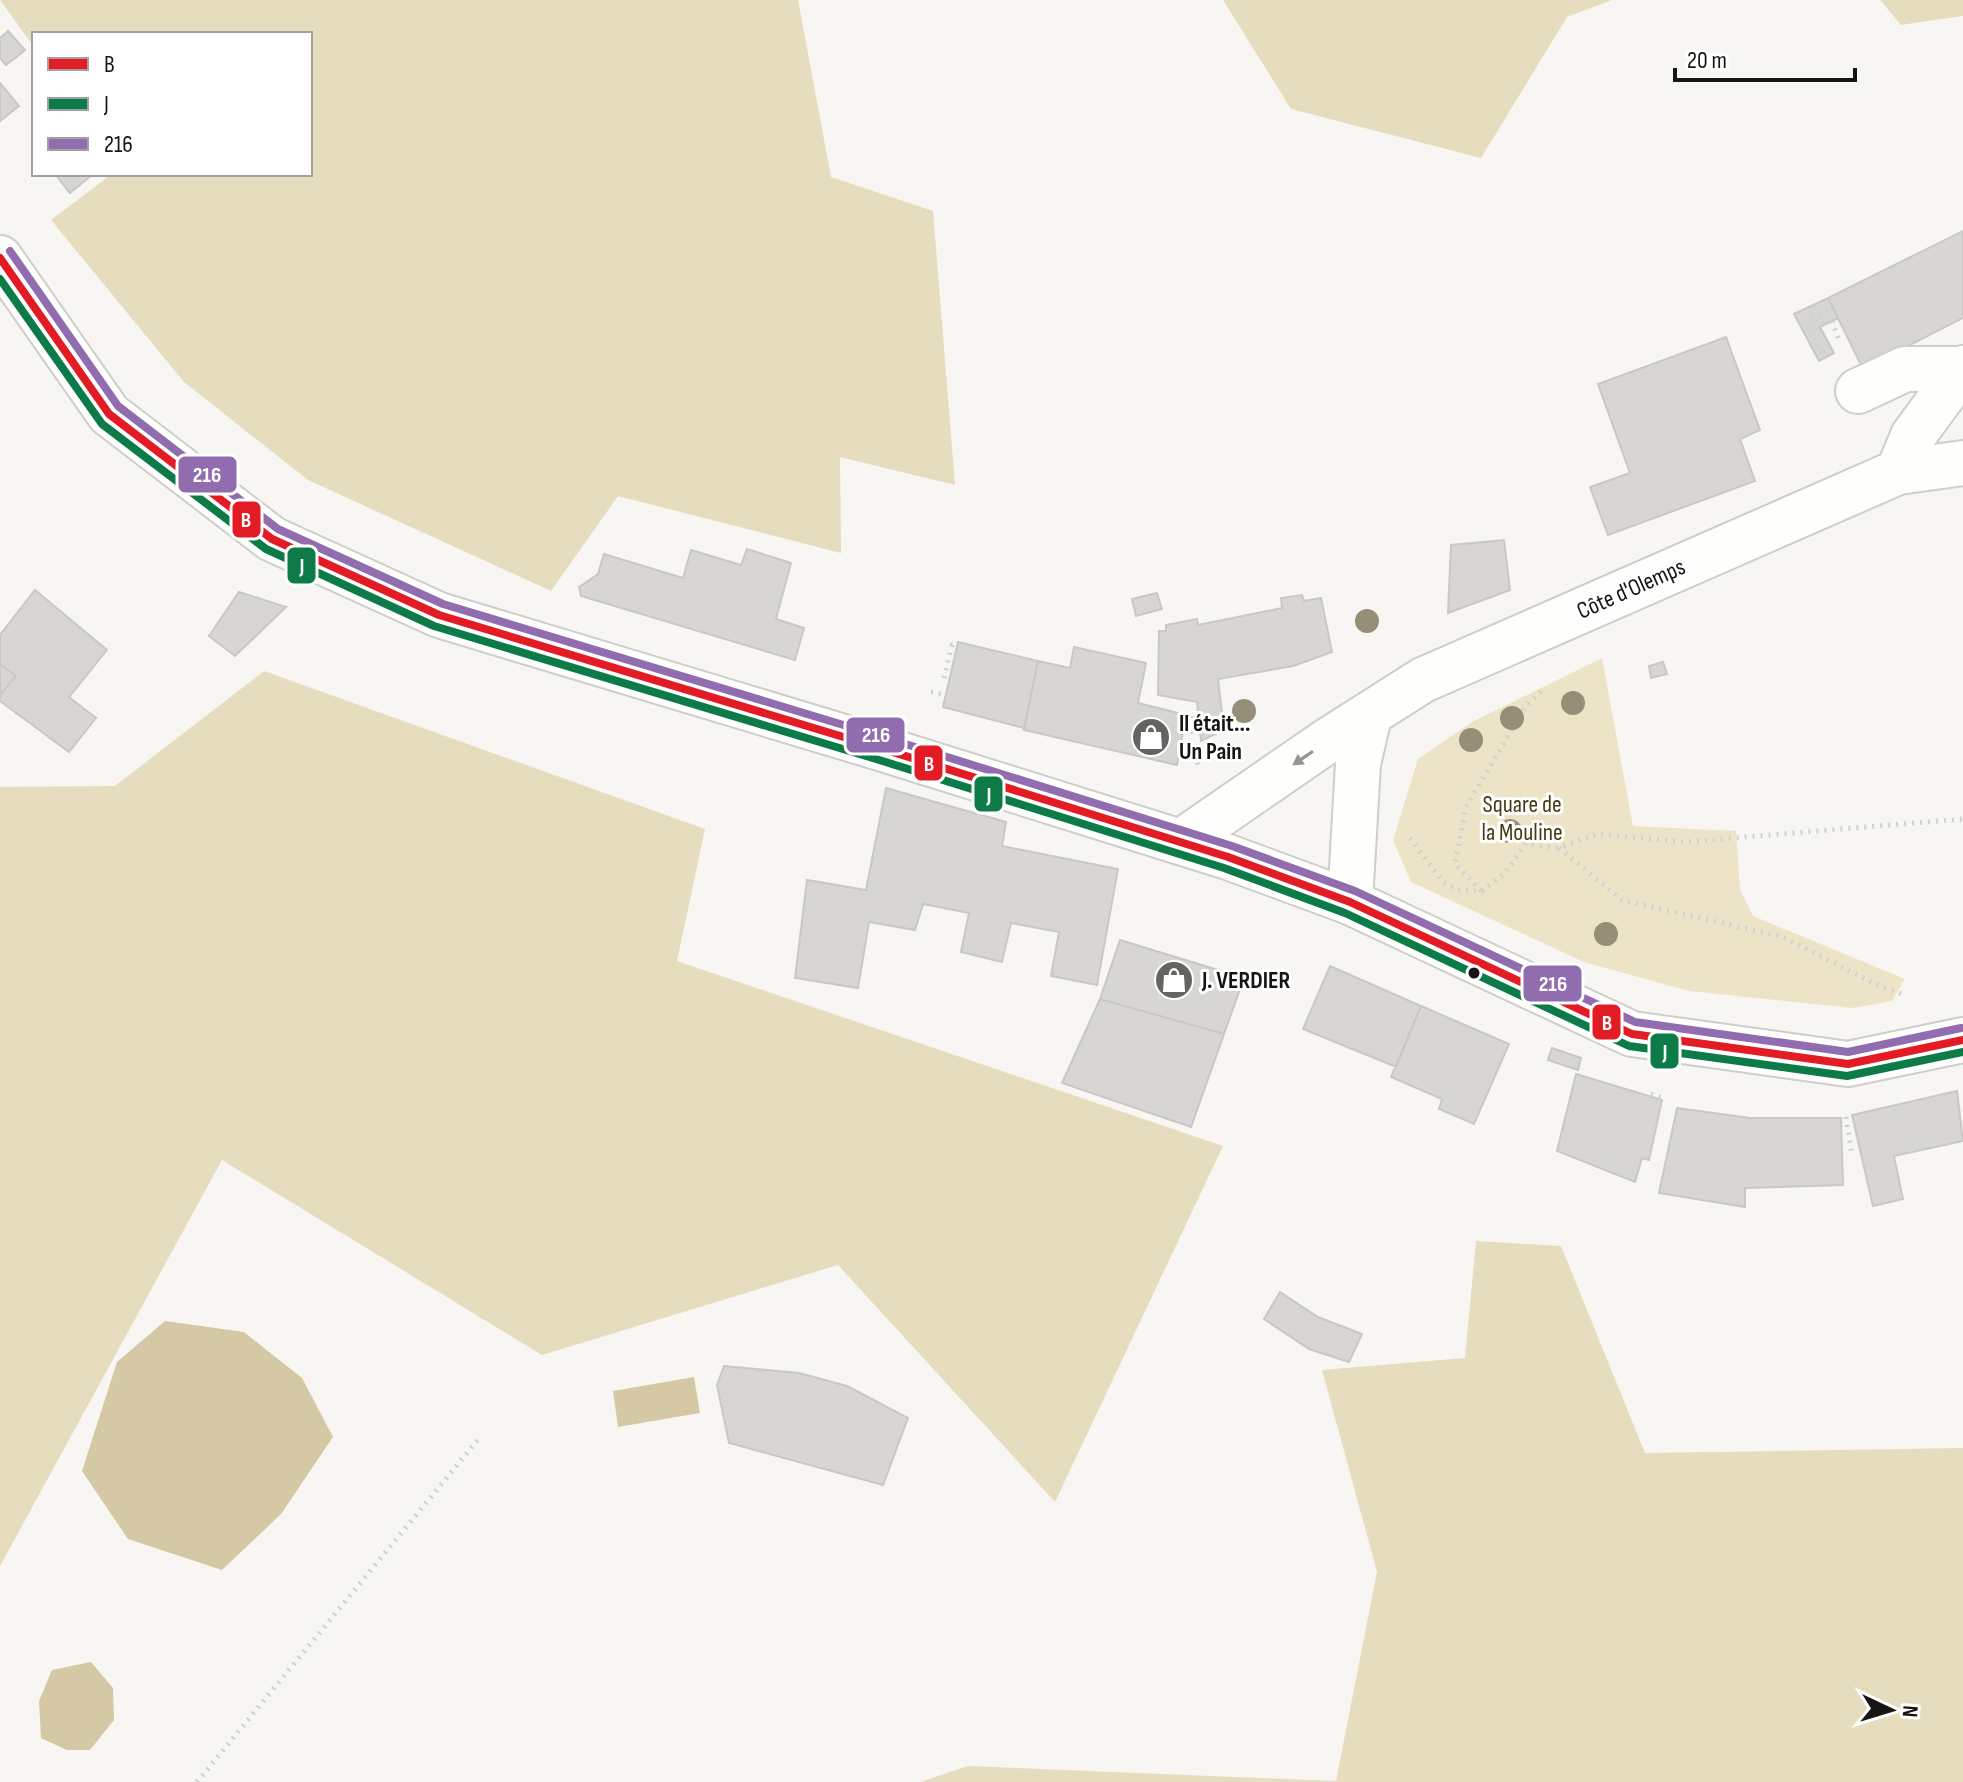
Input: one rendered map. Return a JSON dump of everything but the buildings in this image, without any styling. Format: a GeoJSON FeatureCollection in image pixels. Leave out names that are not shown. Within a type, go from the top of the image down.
{"type":"FeatureCollection","features":[{"type":"Feature","properties":{"kind":"main road"},"geometry":{"type":"LineString","coordinates":[[0,258],[109,414],[272,539],[439,615],[1182,841],[1350,902],[1632,1034],[1848,1064],[1963,1040]]}},
{"type":"Feature","properties":{"kind":"main road"},"geometry":{"type":"LineString","coordinates":[[1858,391],[1905,369],[1962,368]]}},
{"type":"Feature","properties":{"kind":"main road"},"geometry":{"type":"LineString","coordinates":[[1898,472],[1913,436],[1962,368]]}},
{"type":"Feature","properties":{"kind":"main road","name":"Côte d'Olemps"},"geometry":{"type":"LineString","coordinates":[[1182,841],[1423,680],[1898,472],[1963,463]]}},
{"type":"Feature","properties":{"kind":"main road"},"geometry":{"type":"LineString","coordinates":[[1350,902],[1358,764],[1369,716]]}},
{"type":"Feature","properties":{"kind":"path"},"geometry":{"type":"LineString","coordinates":[[1826,359],[1808,321],[1833,309]]}},
{"type":"Feature","properties":{"kind":"path"},"geometry":{"type":"LineString","coordinates":[[944,678],[952,645],[956,647]]}},
{"type":"Feature","properties":{"kind":"path"},"geometry":{"type":"LineString","coordinates":[[1482,891],[1455,864],[1466,807],[1525,707],[1554,678]]}},
{"type":"Feature","properties":{"kind":"path"},"geometry":{"type":"LineString","coordinates":[[931,692],[946,695]]}},
{"type":"Feature","properties":{"kind":"path"},"geometry":{"type":"LineString","coordinates":[[1192,716],[1190,741],[1201,772]]}},
{"type":"Feature","properties":{"kind":"path"},"geometry":{"type":"LineString","coordinates":[[1405,830],[1442,881],[1457,890],[1482,891],[1506,872],[1526,843],[1558,848],[1597,834],[1685,842],[1963,819]]}},
{"type":"Feature","properties":{"kind":"path"},"geometry":{"type":"LineString","coordinates":[[1558,848],[1622,900],[1783,937],[1875,984],[1915,998]]}},
{"type":"Feature","properties":{"kind":"path"},"geometry":{"type":"LineString","coordinates":[[1650,1094],[1664,1099]]}},
{"type":"Feature","properties":{"kind":"path"},"geometry":{"type":"LineString","coordinates":[[1846,1120],[1852,1156]]}},
{"type":"Feature","properties":{"kind":"path"},"geometry":{"type":"LineString","coordinates":[[197,1782],[481,1436]]}},
{"type":"Feature","properties":{"kind":"green space","name":"Square de la Mouline"},"geometry":{"type":"Polygon","coordinates":[[[1602,658],[1633,826],[1736,831],[1740,890],[1753,916],[1905,979],[1892,1001],[1853,1008],[1689,991],[1584,962],[1411,882],[1393,840],[1418,759],[1472,722],[1602,658]]]}},
{"type":"Feature","properties":{"kind":"shaded area"},"geometry":{"type":"Polygon","coordinates":[[[0,0],[798,0],[831,177],[933,211],[955,485],[840,457],[841,553],[618,496],[551,591],[308,480],[184,382],[51,220],[109,176],[312,176],[312,32],[32,32],[32,44],[0,0]]]}},
{"type":"Feature","properties":{"kind":"shaded area"},"geometry":{"type":"Polygon","coordinates":[[[1223,0],[1612,0],[1567,17],[1481,158],[1291,109],[1223,0]]]}},
{"type":"Feature","properties":{"kind":"shaded area"},"geometry":{"type":"Polygon","coordinates":[[[1880,0],[1963,0],[1963,16],[1901,25],[1880,0]]]}},
{"type":"Feature","properties":{"kind":"shaded area"},"geometry":{"type":"Polygon","coordinates":[[[264,671],[705,829],[677,961],[1223,1146],[1055,1502],[838,1265],[542,1355],[222,1160],[0,1566],[0,787],[115,786],[264,671]]]}},
{"type":"Feature","properties":{"kind":"shaded area"},"geometry":{"type":"Polygon","coordinates":[[[1476,1241],[1561,1246],[1645,1453],[1963,1448],[1963,1782],[920,1782],[968,1766],[1336,1781],[1377,1572],[1322,1370],[1465,1358],[1476,1241]]]}},
{"type":"Feature","properties":{"kind":"shaded area"},"geometry":{"type":"Polygon","coordinates":[[[165,1321],[244,1332],[302,1378],[333,1437],[281,1514],[222,1570],[128,1539],[82,1471],[117,1362],[165,1321]]]}},
{"type":"Feature","properties":{"kind":"shaded area"},"geometry":{"type":"Polygon","coordinates":[[[694,1377],[700,1413],[618,1427],[613,1391],[694,1377]]]}},
{"type":"Feature","properties":{"kind":"shaded area"},"geometry":{"type":"Polygon","coordinates":[[[91,1662],[113,1688],[114,1720],[90,1750],[67,1750],[41,1738],[39,1701],[52,1670],[91,1662]]]}},
{"type":"Feature","properties":{"kind":"transit line","name":"216"},"geometry":{"type":"LineString","coordinates":[[10,251],[118,406],[278,529],[443,604],[1232,846],[1355,891],[1635,1022],[1848,1052],[1961,1028]]}},
{"type":"Feature","properties":{"kind":"transit line","name":"B"},"geometry":{"type":"LineString","coordinates":[[0,258],[109,414],[272,539],[439,615],[1228,857],[1350,902],[1632,1034],[1848,1064],[1963,1040]]}},
{"type":"Feature","properties":{"kind":"transit line","name":"J"},"geometry":{"type":"LineString","coordinates":[[0,279],[102,424],[266,549],[434,626],[1224,868],[1345,913],[1629,1046],[1847,1076],[1963,1052]]}},
{"type":"Feature","properties":{"kind":"place","name":"Il était... Un Pain"},"geometry":{"type":"Point","coordinates":[1151,737]}},
{"type":"Feature","properties":{"kind":"place","name":"J. VERDIER"},"geometry":{"type":"Point","coordinates":[1174,980]}}]}
